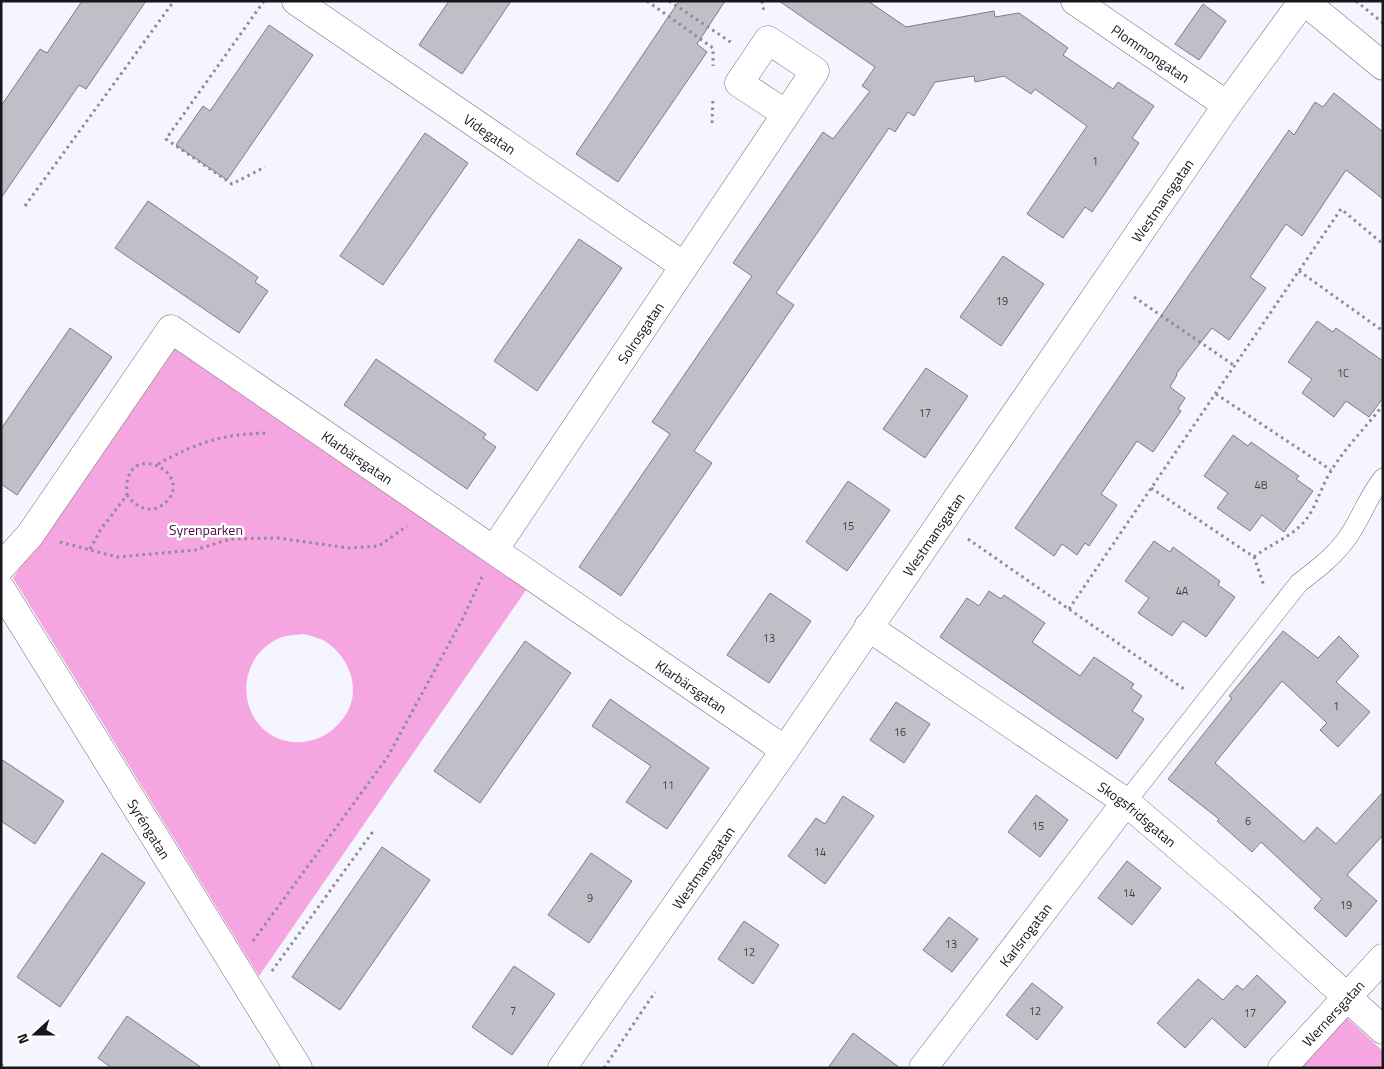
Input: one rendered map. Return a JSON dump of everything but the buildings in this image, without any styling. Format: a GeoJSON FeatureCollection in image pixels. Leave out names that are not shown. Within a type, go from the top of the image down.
{"type":"FeatureCollection","features":[{"type":"Feature","properties":{"kind":"street","name":"Videgatan"},"geometry":{"type":"LineString","coordinates":[[296,1],[684,266]]}},
{"type":"Feature","properties":{"kind":"street","name":"Plommongatan"},"geometry":{"type":"LineString","coordinates":[[1074,1],[1228,105]]}},
{"type":"Feature","properties":{"kind":"street","name":"Westmansgatan"},"geometry":{"type":"LineString","coordinates":[[562,1068],[785,750],[1228,105],[1304,1]]}},
{"type":"Feature","properties":{"kind":"street"},"geometry":{"type":"LineString","coordinates":[[1304,1],[1383,66]]}},
{"type":"Feature","properties":{"kind":"street","name":"Solrosgatan"},"geometry":{"type":"LineString","coordinates":[[494,550],[815,71],[768,40],[739,82],[786,114]]}},
{"type":"Feature","properties":{"kind":"street","name":"Klarbärsgatan"},"geometry":{"type":"LineString","coordinates":[[1,567],[30,535],[171,329],[785,750]]}},
{"type":"Feature","properties":{"kind":"street","name":"Syréngatan"},"geometry":{"type":"LineString","coordinates":[[1,589],[298,1068]]}},
{"type":"Feature","properties":{"kind":"street","name":"Skogsfridsgatan"},"geometry":{"type":"LineString","coordinates":[[868,627],[1126,802],[1243,902],[1383,1030]]}},
{"type":"Feature","properties":{"kind":"street","name":"Karlsrogatan"},"geometry":{"type":"LineString","coordinates":[[923,1068],[1126,802]]}},
{"type":"Feature","properties":{"kind":"street","name":"Wernersgatan"},"geometry":{"type":"LineString","coordinates":[[1282,1068],[1383,958]]}},
{"type":"Feature","properties":{"kind":"lane"},"geometry":{"type":"LineString","coordinates":[[1126,802],[1274,612],[1299,583],[1326,562],[1346,541],[1374,489],[1383,478]]}},
{"type":"Feature","properties":{"kind":"path"},"geometry":{"type":"LineString","coordinates":[[25,206],[174,1]]}},
{"type":"Feature","properties":{"kind":"path"},"geometry":{"type":"LineString","coordinates":[[264,1],[166,139],[232,184],[265,167]]}},
{"type":"Feature","properties":{"kind":"path"},"geometry":{"type":"LineString","coordinates":[[647,1],[713,48],[713,76]]}},
{"type":"Feature","properties":{"kind":"path"},"geometry":{"type":"LineString","coordinates":[[669,1],[756,59]]}},
{"type":"Feature","properties":{"kind":"path"},"geometry":{"type":"LineString","coordinates":[[1356,1],[1383,23]]}},
{"type":"Feature","properties":{"kind":"path"},"geometry":{"type":"LineString","coordinates":[[712,123],[713,94]]}},
{"type":"Feature","properties":{"kind":"path"},"geometry":{"type":"LineString","coordinates":[[1069,609],[1341,209],[1383,244]]}},
{"type":"Feature","properties":{"kind":"path"},"geometry":{"type":"LineString","coordinates":[[1299,271],[1383,331]]}},
{"type":"Feature","properties":{"kind":"path"},"geometry":{"type":"LineString","coordinates":[[1134,297],[1234,366]]}},
{"type":"Feature","properties":{"kind":"path"},"geometry":{"type":"LineString","coordinates":[[1216,394],[1331,470]]}},
{"type":"Feature","properties":{"kind":"path"},"geometry":{"type":"LineString","coordinates":[[1254,557],[1269,545],[1290,535],[1304,522],[1319,500],[1331,470],[1383,405]]}},
{"type":"Feature","properties":{"kind":"path"},"geometry":{"type":"LineString","coordinates":[[158,464],[168,472],[173,485],[169,498],[160,507],[147,510],[134,505],[127,494],[125,481],[132,469],[144,463],[158,464],[189,447],[208,440],[242,434],[282,433],[302,419]]}},
{"type":"Feature","properties":{"kind":"path"},"geometry":{"type":"LineString","coordinates":[[1151,488],[1254,557],[1274,612]]}},
{"type":"Feature","properties":{"kind":"path"},"geometry":{"type":"LineString","coordinates":[[90,549],[101,529],[127,494]]}},
{"type":"Feature","properties":{"kind":"path"},"geometry":{"type":"LineString","coordinates":[[30,535],[117,557],[195,550],[230,539],[278,538],[349,548],[379,546],[430,506]]}},
{"type":"Feature","properties":{"kind":"path"},"geometry":{"type":"LineString","coordinates":[[968,539],[1204,702]]}},
{"type":"Feature","properties":{"kind":"path"},"geometry":{"type":"LineString","coordinates":[[235,965],[387,758],[462,620],[494,550]]}},
{"type":"Feature","properties":{"kind":"path"},"geometry":{"type":"LineString","coordinates":[[254,996],[374,830]]}},
{"type":"Feature","properties":{"kind":"path"},"geometry":{"type":"LineString","coordinates":[[1,1064],[4,1068]]}},
{"type":"Feature","properties":{"kind":"green space","name":"Syrenparken"},"geometry":{"type":"Polygon","coordinates":[[[173,345],[526,590],[259,976],[13,578],[173,345]],[[304,634],[282,637],[264,648],[252,664],[247,682],[248,700],[254,717],[265,731],[282,740],[303,742],[315,740],[325,735],[342,720],[352,700],[352,678],[342,658],[326,642],[304,634]]]}},
{"type":"Feature","properties":{"kind":"green space"},"geometry":{"type":"Polygon","coordinates":[[[1346,1017],[1383,1051],[1383,1068],[1300,1068],[1346,1017]]]}}]}
